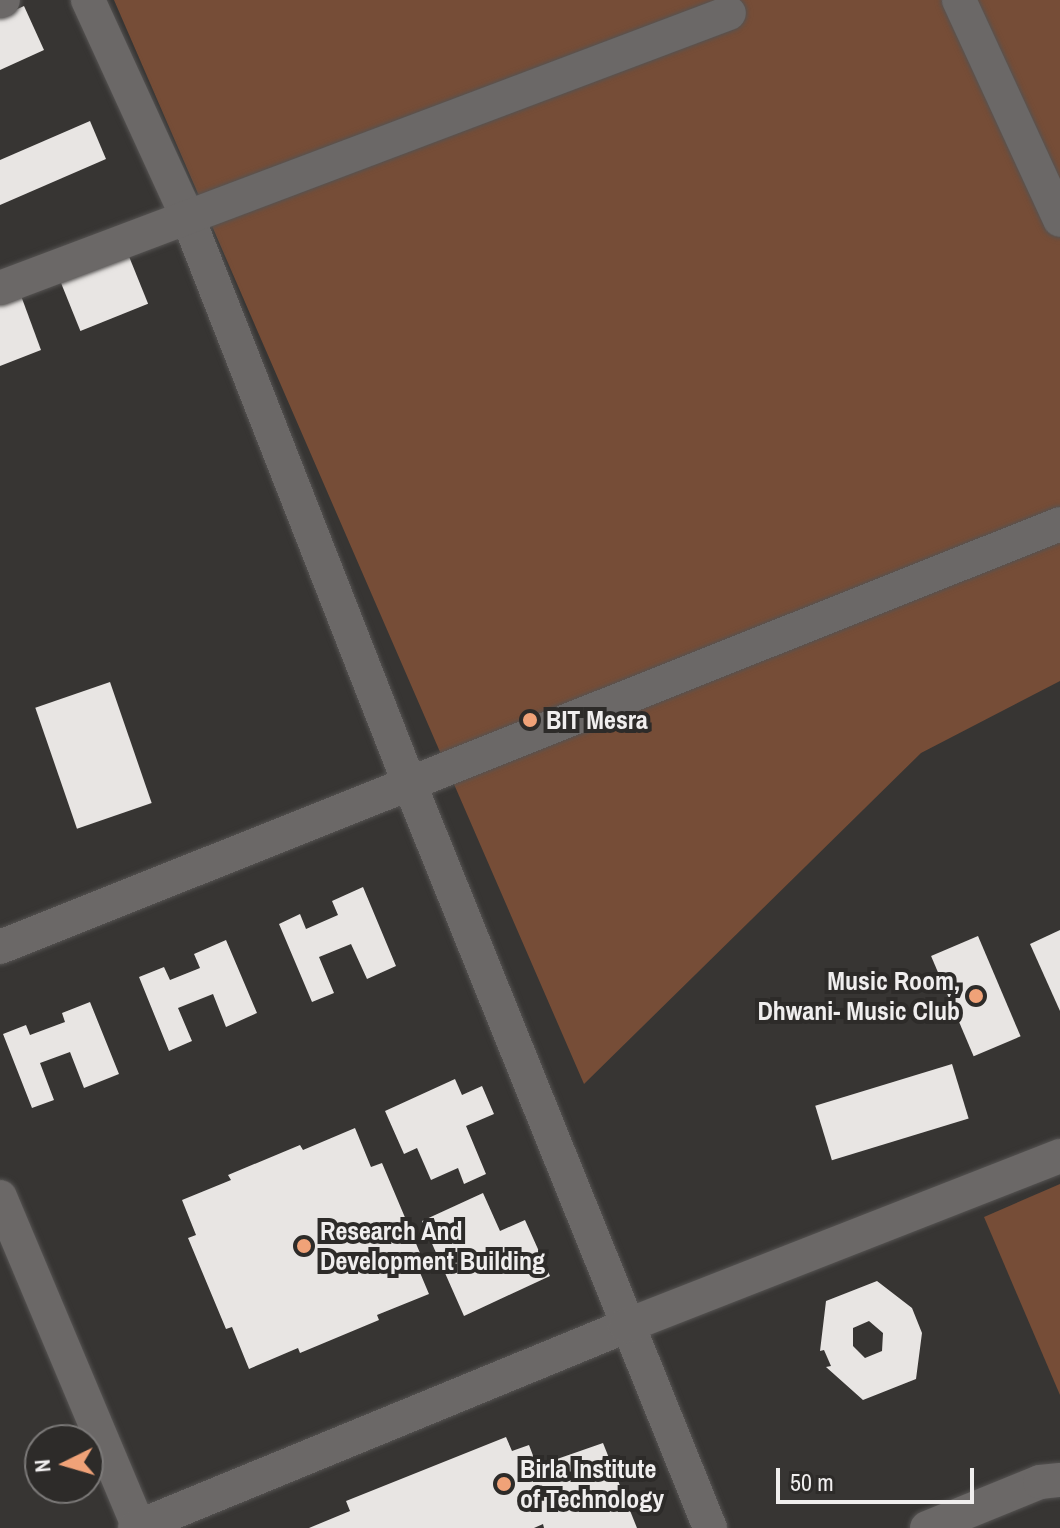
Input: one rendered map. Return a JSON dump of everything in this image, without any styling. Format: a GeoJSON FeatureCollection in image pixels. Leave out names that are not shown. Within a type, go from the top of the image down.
{"type":"FeatureCollection","features":[{"type":"Feature","properties":{"kind":"street"},"geometry":{"type":"LineString","coordinates":[[88,0],[188,218],[410,785],[710,1528]]}},
{"type":"Feature","properties":{"kind":"street"},"geometry":{"type":"LineString","coordinates":[[959,0],[1060,220]]}},
{"type":"Feature","properties":{"kind":"street"},"geometry":{"type":"LineString","coordinates":[[0,288],[729,13]]}},
{"type":"Feature","properties":{"kind":"street"},"geometry":{"type":"LineString","coordinates":[[0,947],[1060,524]]}},
{"type":"Feature","properties":{"kind":"street"},"geometry":{"type":"LineString","coordinates":[[0,1197],[137,1528],[626,1326],[1060,1156]]}},
{"type":"Feature","properties":{"kind":"street"},"geometry":{"type":"LineString","coordinates":[[927,1528],[1040,1482],[1060,1480]]}},
{"type":"Feature","properties":{"kind":"shaded area"},"geometry":{"type":"Polygon","coordinates":[[[114,0],[1060,0],[1060,681],[921,753],[584,1084],[114,0]]]}},
{"type":"Feature","properties":{"kind":"shaded area"},"geometry":{"type":"Polygon","coordinates":[[[1060,1184],[1060,1395],[984,1217],[1060,1184]]]}},
{"type":"Feature","properties":{"kind":"building"},"geometry":{"type":"Polygon","coordinates":[[[24,6],[44,50],[0,70],[0,17],[24,6]]]}},
{"type":"Feature","properties":{"kind":"building"},"geometry":{"type":"Polygon","coordinates":[[[90,121],[106,159],[0,205],[0,160],[90,121]]]}},
{"type":"Feature","properties":{"kind":"building"},"geometry":{"type":"Polygon","coordinates":[[[126,249],[148,304],[80,331],[58,276],[126,249]]]}},
{"type":"Feature","properties":{"kind":"building"},"geometry":{"type":"Polygon","coordinates":[[[20,293],[41,350],[0,366],[0,301],[20,293]]]}},
{"type":"Feature","properties":{"kind":"building"},"geometry":{"type":"Polygon","coordinates":[[[110,682],[152,803],[77,829],[35,708],[110,682]]]}},
{"type":"Feature","properties":{"kind":"building"},"geometry":{"type":"Polygon","coordinates":[[[363,887],[396,966],[367,979],[351,944],[319,957],[334,993],[312,1002],[279,924],[300,914],[306,929],[338,915],[332,901],[363,887]]]}},
{"type":"Feature","properties":{"kind":"building"},"geometry":{"type":"Polygon","coordinates":[[[1060,930],[1060,1011],[1030,944],[1060,930]]]}},
{"type":"Feature","properties":{"kind":"building","name":"Music Room, Dhwani- Music Club"},"geometry":{"type":"Polygon","coordinates":[[[978,936],[1021,1036],[974,1056],[931,956],[978,936]]]}},
{"type":"Feature","properties":{"kind":"building"},"geometry":{"type":"Polygon","coordinates":[[[226,940],[257,1013],[226,1027],[213,994],[178,1008],[192,1041],[169,1051],[139,977],[164,967],[170,980],[200,968],[194,954],[226,940]]]}},
{"type":"Feature","properties":{"kind":"building"},"geometry":{"type":"Polygon","coordinates":[[[90,1002],[119,1074],[84,1088],[70,1052],[40,1063],[54,1100],[32,1108],[3,1034],[26,1025],[30,1035],[65,1022],[62,1013],[90,1002]]]}},
{"type":"Feature","properties":{"kind":"building"},"geometry":{"type":"Polygon","coordinates":[[[952,1064],[969,1119],[832,1160],[815,1106],[952,1064]]]}},
{"type":"Feature","properties":{"kind":"building"},"geometry":{"type":"Polygon","coordinates":[[[455,1079],[462,1095],[482,1086],[494,1114],[466,1126],[486,1174],[464,1184],[458,1168],[431,1180],[417,1148],[404,1154],[385,1111],[455,1079]]]}},
{"type":"Feature","properties":{"kind":"building","name":"Research And Development Building"},"geometry":{"type":"Polygon","coordinates":[[[355,1128],[371,1167],[382,1163],[420,1253],[413,1256],[429,1294],[377,1315],[379,1320],[300,1353],[298,1348],[249,1369],[232,1327],[226,1329],[188,1238],[196,1235],[182,1200],[231,1180],[228,1175],[300,1145],[303,1150],[355,1128]]]}},
{"type":"Feature","properties":{"kind":"building"},"geometry":{"type":"Polygon","coordinates":[[[483,1193],[500,1231],[525,1220],[550,1276],[464,1316],[422,1221],[483,1193]]]}},
{"type":"Feature","properties":{"kind":"building"},"geometry":{"type":"Polygon","coordinates":[[[877,1281],[912,1308],[922,1333],[916,1379],[863,1400],[826,1367],[831,1366],[824,1350],[820,1351],[826,1301],[877,1281]],[[869,1321],[853,1328],[853,1346],[865,1358],[882,1351],[883,1333],[869,1321]]]}},
{"type":"Feature","properties":{"kind":"building","name":"Birla Institute of Technology"},"geometry":{"type":"Polygon","coordinates":[[[506,1437],[512,1451],[529,1445],[537,1466],[603,1443],[637,1528],[544,1528],[543,1524],[534,1528],[309,1528],[350,1511],[346,1501],[506,1437]]]}},
{"type":"Feature","properties":{"kind":"place","name":"BIT Mesra"},"geometry":{"type":"Point","coordinates":[530,720]}},
{"type":"Feature","properties":{"kind":"place","name":"Music Room, Dhwani- Music Club"},"geometry":{"type":"Point","coordinates":[976,996]}},
{"type":"Feature","properties":{"kind":"place","name":"Research And Development Building"},"geometry":{"type":"Point","coordinates":[304,1246]}},
{"type":"Feature","properties":{"kind":"place","name":"Birla Institute of Technology"},"geometry":{"type":"Point","coordinates":[504,1484]}}]}
